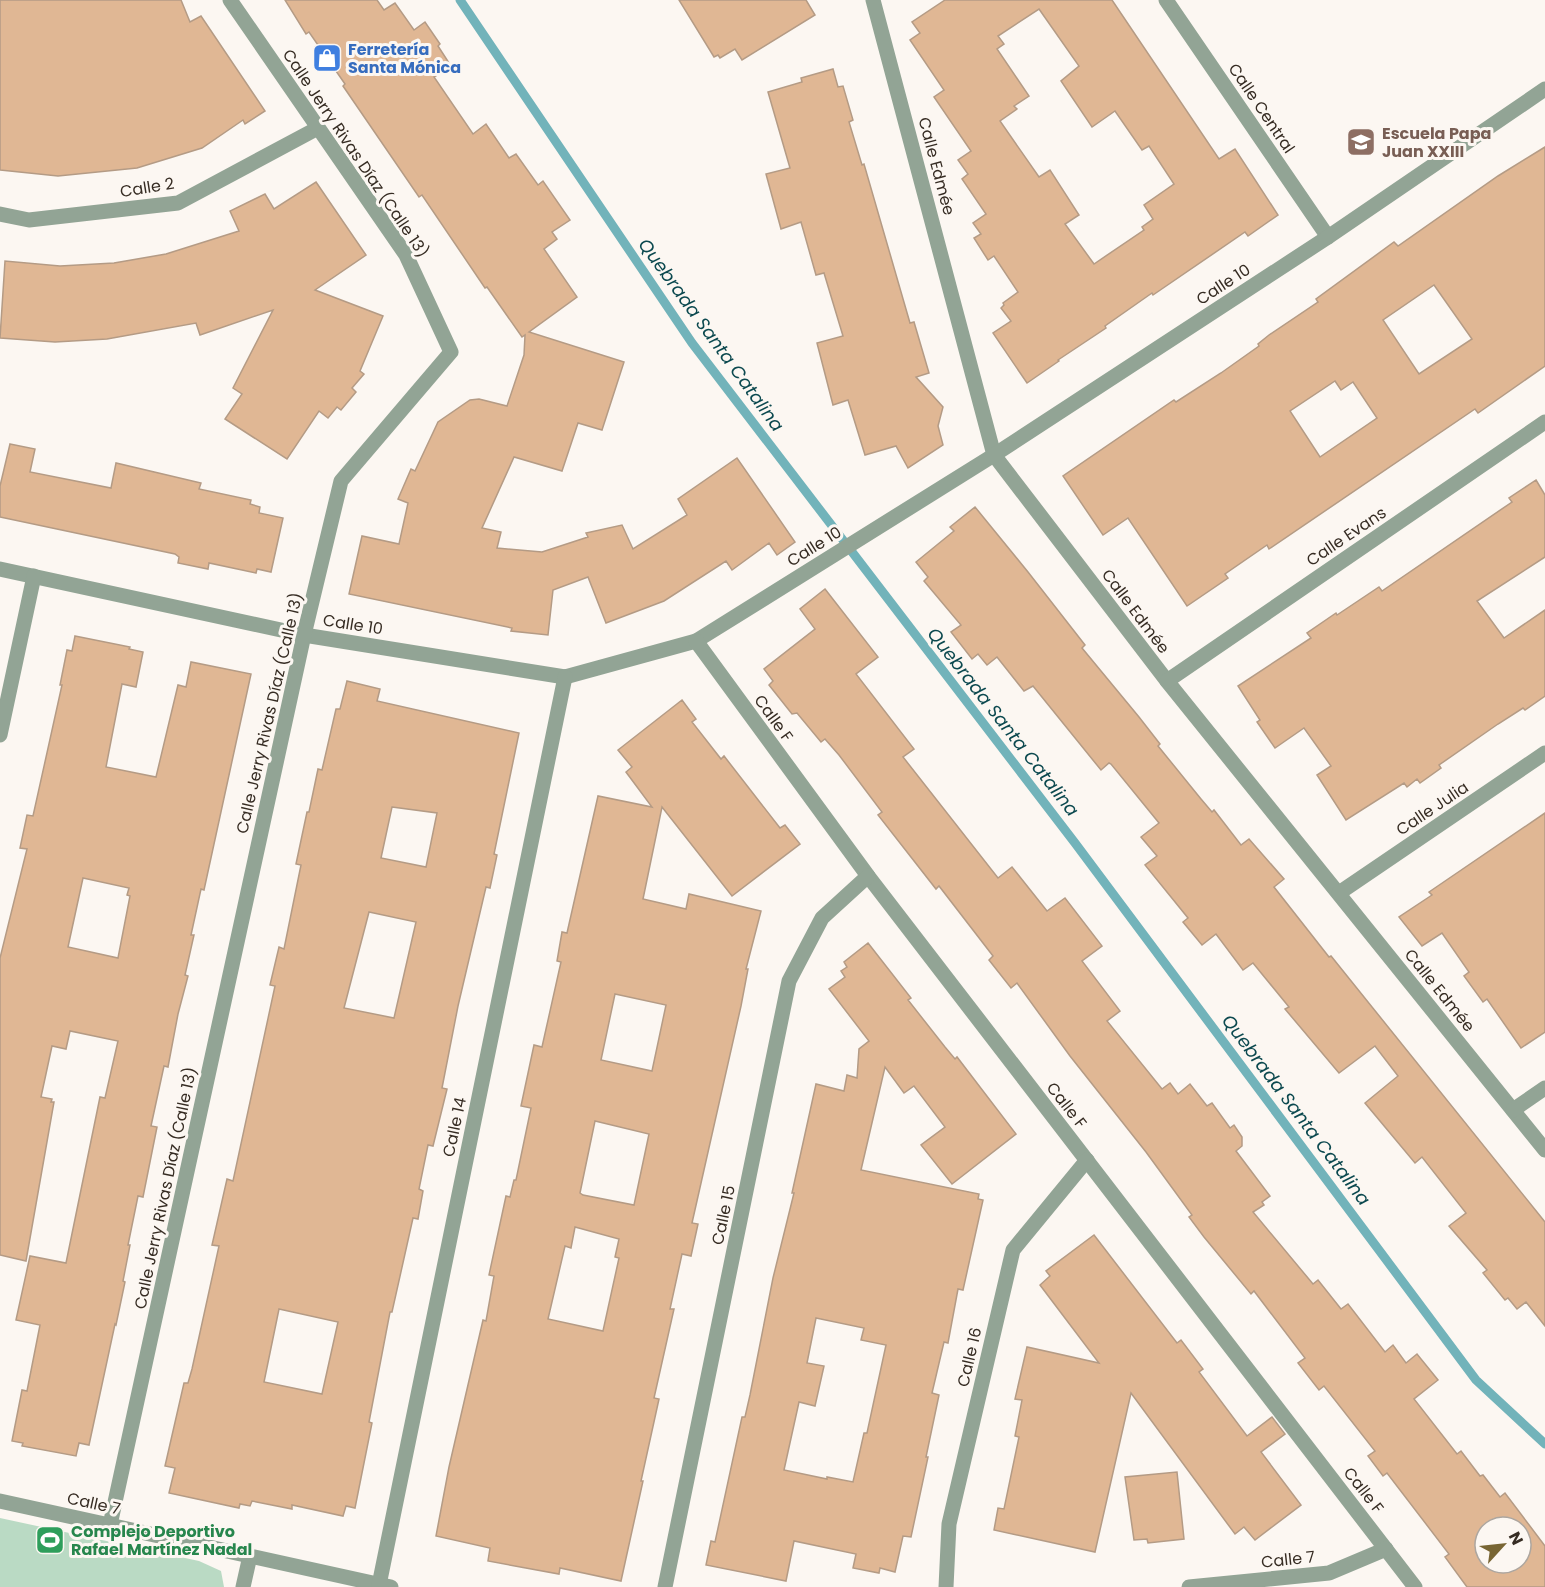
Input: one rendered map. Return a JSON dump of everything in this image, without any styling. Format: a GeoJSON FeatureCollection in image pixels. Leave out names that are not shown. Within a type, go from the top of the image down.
{"type":"FeatureCollection","features":[{"type":"Feature","properties":{"kind":"street","name":"Calle Jerry Rivas Díaz (Calle 13)"},"geometry":{"type":"LineString","coordinates":[[110,1525],[304,635],[341,481],[451,352],[406,255],[230,0]]}},
{"type":"Feature","properties":{"kind":"street","name":"Calle Central"},"geometry":{"type":"LineString","coordinates":[[1166,0],[1328,237]]}},
{"type":"Feature","properties":{"kind":"street","name":"Calle Edmée"},"geometry":{"type":"LineString","coordinates":[[877,1],[994,455],[1167,681],[1545,1150]]}},
{"type":"Feature","properties":{"kind":"street","name":"Calle 10"},"geometry":{"type":"LineString","coordinates":[[0,569],[304,635],[565,676],[696,641],[994,455],[1328,237],[1545,89]]}},
{"type":"Feature","properties":{"kind":"street","name":"Calle 2"},"geometry":{"type":"LineString","coordinates":[[0,214],[29,220],[178,203],[318,128]]}},
{"type":"Feature","properties":{"kind":"street","name":"Calle Evans"},"geometry":{"type":"LineString","coordinates":[[1167,681],[1545,422]]}},
{"type":"Feature","properties":{"kind":"street"},"geometry":{"type":"LineString","coordinates":[[0,735],[34,576]]}},
{"type":"Feature","properties":{"kind":"street","name":"Calle F"},"geometry":{"type":"LineString","coordinates":[[696,641],[868,876],[1415,1587]]}},
{"type":"Feature","properties":{"kind":"street","name":"Calle 14"},"geometry":{"type":"LineString","coordinates":[[385,1586],[565,676]]}},
{"type":"Feature","properties":{"kind":"street","name":"Calle Julia"},"geometry":{"type":"LineString","coordinates":[[1339,893],[1545,753]]}},
{"type":"Feature","properties":{"kind":"street","name":"Calle 15"},"geometry":{"type":"LineString","coordinates":[[665,1587],[789,981],[822,918],[868,876]]}},
{"type":"Feature","properties":{"kind":"street"},"geometry":{"type":"LineString","coordinates":[[1513,1110],[1545,1088]]}},
{"type":"Feature","properties":{"kind":"street","name":"Calle 16"},"geometry":{"type":"LineString","coordinates":[[946,1587],[949,1524],[1013,1250],[1087,1160]]}},
{"type":"Feature","properties":{"kind":"street","name":"Calle 7"},"geometry":{"type":"LineString","coordinates":[[0,1501],[385,1586]]}},
{"type":"Feature","properties":{"kind":"street","name":"Calle 7"},"geometry":{"type":"LineString","coordinates":[[1189,1587],[1329,1573],[1386,1549]]}},
{"type":"Feature","properties":{"kind":"street"},"geometry":{"type":"LineString","coordinates":[[243,1587],[250,1556]]}},
{"type":"Feature","properties":{"kind":"green space","name":"Complejo Deportivo Rafael Martínez Nadal"},"geometry":{"type":"Polygon","coordinates":[[[0,1518],[199,1561],[221,1571],[224,1587],[0,1587],[0,1518]]]}},
{"type":"Feature","properties":{"kind":"building"},"geometry":{"type":"Polygon","coordinates":[[[0,0],[181,0],[190,22],[201,16],[265,111],[245,124],[243,120],[202,148],[137,168],[58,176],[0,170],[0,0]]]}},
{"type":"Feature","properties":{"kind":"building"},"geometry":{"type":"Polygon","coordinates":[[[285,0],[377,0],[384,10],[395,3],[414,30],[425,22],[451,66],[434,77],[473,134],[486,124],[509,158],[516,154],[538,185],[543,181],[570,220],[552,232],[557,239],[544,249],[577,297],[529,332],[624,362],[602,430],[578,423],[562,471],[514,457],[482,528],[501,532],[497,548],[542,552],[588,537],[586,533],[622,525],[633,549],[687,515],[678,499],[737,458],[795,542],[777,555],[769,543],[732,570],[726,561],[664,601],[606,623],[588,577],[553,590],[548,635],[511,631],[512,628],[349,594],[362,536],[399,544],[408,503],[398,499],[411,469],[415,471],[438,422],[470,400],[479,399],[507,406],[524,355],[525,335],[522,337],[487,287],[485,288],[422,195],[419,197],[343,86],[345,84],[309,32],[306,34],[285,0]]]}},
{"type":"Feature","properties":{"kind":"building"},"geometry":{"type":"Polygon","coordinates":[[[679,0],[806,0],[815,15],[742,60],[735,49],[720,58],[718,55],[714,57],[679,0]]]}},
{"type":"Feature","properties":{"kind":"building"},"geometry":{"type":"Polygon","coordinates":[[[945,0],[1112,0],[1219,159],[1235,149],[1278,215],[1248,236],[1245,232],[1153,295],[1152,293],[1027,383],[993,333],[1011,321],[1001,308],[1003,303],[1018,292],[994,256],[988,260],[974,238],[981,234],[973,223],[986,214],[962,179],[968,174],[958,160],[971,151],[934,97],[944,90],[910,40],[920,33],[912,22],[945,0]],[[1039,9],[998,36],[1004,44],[997,49],[1029,96],[1014,106],[1017,109],[1000,121],[1039,177],[1050,170],[1079,215],[1065,224],[1094,264],[1144,230],[1142,227],[1153,219],[1144,205],[1174,184],[1149,146],[1142,150],[1115,111],[1092,127],[1061,81],[1079,66],[1039,9]]]}},
{"type":"Feature","properties":{"kind":"building"},"geometry":{"type":"Polygon","coordinates":[[[833,69],[838,87],[843,86],[853,120],[849,122],[862,165],[864,164],[910,323],[914,322],[929,373],[916,377],[943,407],[938,426],[943,445],[908,468],[896,446],[865,455],[848,400],[833,405],[817,343],[843,336],[824,273],[816,275],[801,222],[781,229],[766,174],[790,168],[768,92],[802,82],[801,78],[833,69]]]}},
{"type":"Feature","properties":{"kind":"building"},"geometry":{"type":"Polygon","coordinates":[[[1545,147],[1545,366],[1478,413],[1475,409],[1269,549],[1267,545],[1225,574],[1228,578],[1187,606],[1128,518],[1103,535],[1063,476],[1174,400],[1176,402],[1221,373],[1259,346],[1258,344],[1269,335],[1318,302],[1316,299],[1394,242],[1398,246],[1498,176],[1545,147]],[[1434,285],[1383,320],[1419,374],[1472,339],[1434,285]],[[1335,381],[1290,411],[1320,457],[1377,418],[1353,382],[1341,390],[1335,381]]]}},
{"type":"Feature","properties":{"kind":"building"},"geometry":{"type":"Polygon","coordinates":[[[316,182],[366,255],[315,290],[383,316],[360,371],[364,374],[352,388],[356,392],[341,410],[337,407],[328,418],[319,411],[287,459],[225,419],[242,394],[233,388],[273,310],[200,335],[196,323],[107,339],[55,342],[0,338],[5,261],[60,266],[114,263],[166,254],[239,231],[230,211],[265,194],[274,209],[316,182]]]}},
{"type":"Feature","properties":{"kind":"building"},"geometry":{"type":"Polygon","coordinates":[[[10,444],[35,449],[30,472],[111,488],[116,463],[201,483],[199,489],[251,500],[250,504],[260,507],[259,513],[283,518],[271,572],[257,569],[256,573],[209,563],[208,569],[178,563],[179,557],[175,554],[0,517],[0,486],[10,444]]]}},
{"type":"Feature","properties":{"kind":"building"},"geometry":{"type":"Polygon","coordinates":[[[1536,480],[1545,495],[1545,557],[1477,601],[1504,638],[1545,610],[1545,696],[1498,724],[1439,765],[1441,768],[1420,783],[1417,779],[1407,787],[1404,783],[1346,820],[1317,775],[1331,766],[1304,728],[1275,748],[1257,722],[1260,720],[1238,686],[1311,638],[1307,633],[1336,613],[1337,615],[1379,587],[1382,591],[1512,502],[1509,498],[1536,480]]]}},
{"type":"Feature","properties":{"kind":"building"},"geometry":{"type":"Polygon","coordinates":[[[975,507],[1085,645],[1082,648],[1139,717],[1160,744],[1158,746],[1201,799],[1212,812],[1214,810],[1241,845],[1249,839],[1284,879],[1274,887],[1545,1222],[1545,1326],[1526,1302],[1517,1309],[1508,1298],[1505,1300],[1483,1273],[1487,1270],[1449,1226],[1466,1213],[1422,1157],[1415,1163],[1365,1103],[1398,1076],[1375,1046],[1339,1073],[1285,1009],[1289,1007],[1253,963],[1243,970],[1216,934],[1202,945],[1183,922],[1188,918],[1145,865],[1157,856],[1141,837],[1159,823],[1111,764],[1109,763],[1101,770],[1033,686],[1024,691],[997,657],[987,665],[978,654],[972,659],[951,632],[961,625],[924,581],[928,577],[916,562],[954,531],[950,527],[975,507]]]}},
{"type":"Feature","properties":{"kind":"building"},"geometry":{"type":"Polygon","coordinates":[[[825,589],[878,657],[856,674],[914,749],[903,757],[998,878],[1012,867],[1047,911],[1065,898],[1102,946],[1082,961],[1120,1011],[1107,1021],[1162,1089],[1170,1083],[1178,1094],[1190,1084],[1207,1106],[1212,1103],[1230,1128],[1234,1125],[1242,1137],[1242,1146],[1236,1151],[1270,1196],[1262,1202],[1264,1205],[1253,1212],[1313,1284],[1318,1280],[1341,1309],[1348,1304],[1385,1352],[1393,1345],[1406,1363],[1417,1354],[1438,1380],[1414,1399],[1457,1454],[1461,1451],[1480,1476],[1483,1475],[1500,1497],[1505,1493],[1522,1515],[1473,1515],[1473,1575],[1533,1575],[1533,1530],[1545,1546],[1545,1587],[1467,1587],[1445,1557],[1449,1554],[1387,1473],[1383,1476],[1368,1456],[1375,1451],[1324,1386],[1319,1390],[1298,1363],[1305,1358],[1254,1291],[1251,1294],[1204,1237],[1189,1217],[1192,1215],[1146,1152],[1070,1056],[1017,983],[1011,988],[989,960],[993,956],[939,886],[936,889],[878,815],[882,812],[839,755],[825,739],[821,742],[797,713],[792,714],[769,685],[773,681],[764,669],[815,629],[800,609],[825,589]]]}},
{"type":"Feature","properties":{"kind":"building"},"geometry":{"type":"Polygon","coordinates":[[[75,636],[130,647],[129,649],[143,652],[136,687],[122,684],[106,767],[156,777],[178,685],[186,687],[191,662],[251,674],[204,890],[201,889],[191,935],[194,935],[185,975],[188,976],[168,1067],[164,1066],[151,1126],[157,1127],[143,1197],[138,1196],[116,1325],[89,1445],[79,1443],[76,1456],[22,1446],[23,1443],[12,1441],[22,1390],[27,1391],[40,1325],[16,1320],[30,1256],[66,1263],[100,1097],[105,1098],[118,1041],[70,1031],[66,1049],[52,1046],[41,1097],[52,1099],[51,1102],[54,1102],[26,1261],[0,1255],[0,958],[27,849],[20,848],[27,815],[33,816],[62,685],[60,685],[67,650],[72,651],[75,636]],[[83,878],[68,947],[118,958],[130,896],[127,895],[129,888],[83,878]]]}},
{"type":"Feature","properties":{"kind":"building"},"geometry":{"type":"Polygon","coordinates":[[[347,681],[380,689],[377,701],[519,733],[494,854],[497,855],[490,888],[486,887],[458,1006],[442,1088],[447,1089],[433,1146],[428,1145],[419,1189],[423,1191],[418,1219],[413,1218],[392,1312],[390,1312],[355,1508],[346,1506],[343,1516],[292,1505],[292,1509],[252,1501],[250,1506],[240,1504],[239,1508],[169,1493],[175,1468],[165,1466],[184,1383],[188,1383],[192,1369],[219,1246],[212,1245],[227,1179],[233,1181],[275,986],[270,985],[279,947],[284,949],[301,865],[296,864],[307,812],[309,812],[318,769],[322,770],[336,709],[340,709],[347,681]],[[392,807],[381,858],[426,867],[437,813],[392,807]],[[369,912],[344,1008],[394,1018],[416,922],[369,912]],[[279,1309],[264,1382],[322,1394],[338,1322],[279,1309]]]}},
{"type":"Feature","properties":{"kind":"building"},"geometry":{"type":"Polygon","coordinates":[[[682,700],[696,719],[692,722],[721,759],[724,756],[780,828],[785,825],[800,844],[732,896],[662,807],[643,899],[686,909],[689,894],[761,911],[746,969],[748,969],[741,1006],[692,1223],[698,1224],[691,1256],[682,1254],[670,1309],[674,1309],[654,1398],[659,1399],[621,1581],[560,1568],[559,1574],[488,1561],[490,1548],[436,1536],[449,1467],[483,1320],[486,1321],[494,1276],[489,1275],[506,1196],[510,1197],[514,1180],[516,1180],[531,1108],[521,1106],[534,1045],[542,1047],[561,962],[557,961],[562,932],[567,933],[598,796],[652,807],[626,772],[632,767],[618,750],[682,700]],[[615,994],[601,1060],[652,1071],[666,1005],[615,994]],[[595,1121],[580,1193],[634,1205],[649,1134],[595,1121]],[[575,1227],[571,1248],[565,1246],[548,1319],[603,1331],[619,1258],[615,1257],[619,1239],[575,1227]]]}},
{"type":"Feature","properties":{"kind":"building"},"geometry":{"type":"Polygon","coordinates":[[[1545,813],[1545,1032],[1521,1048],[1487,999],[1483,1002],[1464,976],[1469,972],[1442,933],[1422,946],[1399,917],[1432,895],[1429,892],[1545,813]]]}},
{"type":"Feature","properties":{"kind":"building"},"geometry":{"type":"Polygon","coordinates":[[[868,943],[911,998],[908,1000],[955,1059],[957,1057],[1016,1134],[952,1184],[921,1145],[945,1127],[914,1086],[904,1093],[885,1067],[861,1170],[979,1194],[978,1199],[983,1200],[963,1290],[958,1289],[948,1343],[944,1342],[932,1393],[939,1395],[911,1537],[903,1536],[895,1572],[880,1568],[879,1573],[853,1568],[856,1554],[794,1541],[786,1581],[706,1565],[711,1541],[715,1542],[742,1417],[745,1417],[816,1084],[844,1091],[847,1075],[857,1078],[859,1049],[869,1041],[829,989],[845,977],[841,971],[847,967],[844,962],[868,943]],[[816,1318],[807,1363],[824,1366],[815,1406],[799,1402],[784,1470],[853,1482],[864,1433],[867,1433],[886,1345],[861,1340],[864,1328],[816,1318]]]}},
{"type":"Feature","properties":{"kind":"building"},"geometry":{"type":"Polygon","coordinates":[[[1094,1235],[1177,1343],[1181,1340],[1203,1369],[1199,1372],[1247,1436],[1272,1417],[1285,1434],[1261,1452],[1301,1505],[1255,1540],[1244,1527],[1235,1534],[1131,1393],[1095,1552],[994,1530],[998,1508],[1004,1509],[1019,1437],[1015,1436],[1022,1400],[1015,1399],[1027,1347],[1099,1363],[1040,1285],[1050,1276],[1046,1271],[1094,1235]]]}},
{"type":"Feature","properties":{"kind":"building"},"geometry":{"type":"Polygon","coordinates":[[[1177,1472],[1184,1539],[1148,1543],[1147,1539],[1134,1540],[1125,1477],[1177,1472]]]}},
{"type":"Feature","properties":{"kind":"waterway","name":"Quebrada Santa Catalina"},"geometry":{"type":"LineString","coordinates":[[460,0],[692,343],[1075,843],[1476,1380],[1545,1444]]}},
{"type":"Feature","properties":{"kind":"place","name":"Ferretería Santa Mónica"},"geometry":{"type":"Point","coordinates":[327,58]}},
{"type":"Feature","properties":{"kind":"place","name":"Escuela Papa Juan XXIII"},"geometry":{"type":"Point","coordinates":[1361,142]}},
{"type":"Feature","properties":{"kind":"place","name":"Complejo Deportivo Rafael Martínez Nadal"},"geometry":{"type":"Point","coordinates":[50,1540]}}]}
